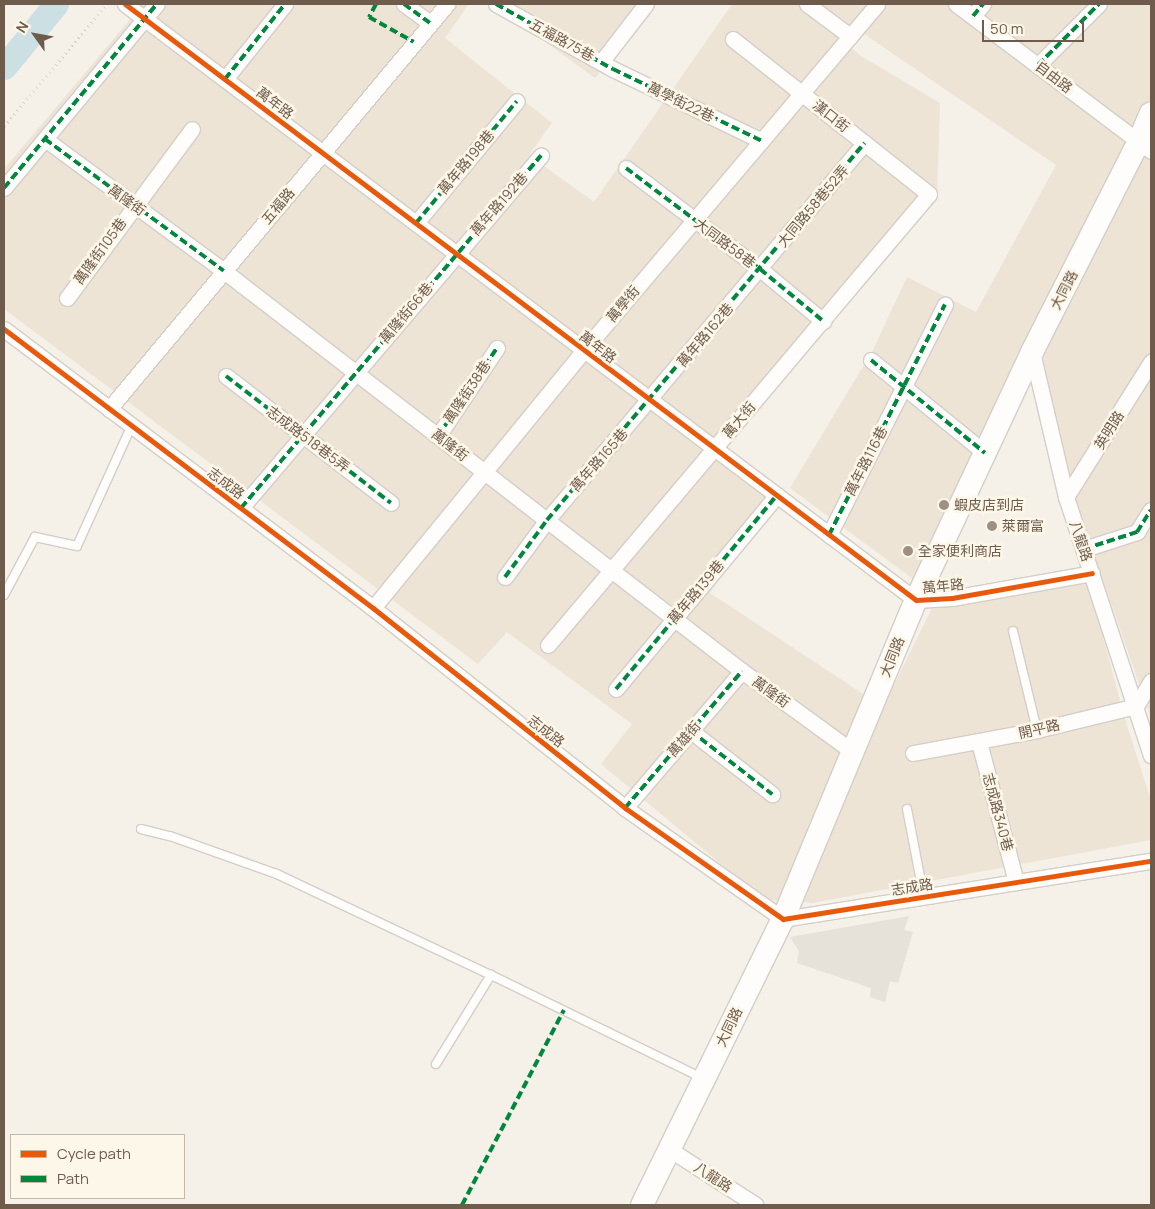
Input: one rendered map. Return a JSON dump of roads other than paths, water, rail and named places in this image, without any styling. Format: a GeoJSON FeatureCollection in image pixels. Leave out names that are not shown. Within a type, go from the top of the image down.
{"type":"FeatureCollection","features":[{"type":"Feature","properties":{"kind":"main road","name":"大同路"},"geometry":{"type":"LineString","coordinates":[[642,1205],[783,918],[916,600],[1032,352],[1145,146],[1151,113]]}},
{"type":"Feature","properties":{"kind":"street","name":"萬年路"},"geometry":{"type":"LineString","coordinates":[[125,4],[916,600],[952,598],[1092,573]]}},
{"type":"Feature","properties":{"kind":"street"},"geometry":{"type":"LineString","coordinates":[[4,188],[158,4]]}},
{"type":"Feature","properties":{"kind":"street"},"geometry":{"type":"LineString","coordinates":[[225,79],[286,4]]}},
{"type":"Feature","properties":{"kind":"street"},"geometry":{"type":"LineString","coordinates":[[404,4],[430,23]]}},
{"type":"Feature","properties":{"kind":"street","name":"五福路"},"geometry":{"type":"LineString","coordinates":[[109,409],[447,4]]}},
{"type":"Feature","properties":{"kind":"street","name":"五福路75巷"},"geometry":{"type":"LineString","coordinates":[[496,4],[601,62]]}},
{"type":"Feature","properties":{"kind":"street"},"geometry":{"type":"LineString","coordinates":[[601,62],[646,4]]}},
{"type":"Feature","properties":{"kind":"street"},"geometry":{"type":"LineString","coordinates":[[808,4],[850,36]]}},
{"type":"Feature","properties":{"kind":"street","name":"萬學街"},"geometry":{"type":"LineString","coordinates":[[373,608],[584,350],[877,4]]}},
{"type":"Feature","properties":{"kind":"street","name":"自由路"},"geometry":{"type":"LineString","coordinates":[[956,4],[1145,146]]}},
{"type":"Feature","properties":{"kind":"street"},"geometry":{"type":"LineString","coordinates":[[973,16],[983,4]]}},
{"type":"Feature","properties":{"kind":"street"},"geometry":{"type":"LineString","coordinates":[[1038,65],[1099,4]]}},
{"type":"Feature","properties":{"kind":"street","name":"漢口街"},"geometry":{"type":"LineString","coordinates":[[733,39],[929,194]]}},
{"type":"Feature","properties":{"kind":"street","name":"萬學街22巷"},"geometry":{"type":"LineString","coordinates":[[601,62],[762,140]]}},
{"type":"Feature","properties":{"kind":"street","name":"萬年路198巷"},"geometry":{"type":"LineString","coordinates":[[416,223],[517,101]]}},
{"type":"Feature","properties":{"kind":"street","name":"萬隆街105巷"},"geometry":{"type":"LineString","coordinates":[[67,298],[192,129]]}},
{"type":"Feature","properties":{"kind":"street","name":"萬隆街"},"geometry":{"type":"LineString","coordinates":[[45,139],[224,271],[742,671],[853,752]]}},
{"type":"Feature","properties":{"kind":"street","name":"大同路58巷52弄"},"geometry":{"type":"LineString","coordinates":[[760,269],[865,143]]}},
{"type":"Feature","properties":{"kind":"street","name":"萬年路192巷"},"geometry":{"type":"LineString","coordinates":[[456,254],[541,155]]}},
{"type":"Feature","properties":{"kind":"street","name":"大同路58巷"},"geometry":{"type":"LineString","coordinates":[[626,168],[760,269],[823,321]]}},
{"type":"Feature","properties":{"kind":"street","name":"萬大街"},"geometry":{"type":"LineString","coordinates":[[548,645],[929,194]]}},
{"type":"Feature","properties":{"kind":"street","name":"萬隆街66巷"},"geometry":{"type":"LineString","coordinates":[[241,508],[456,254]]}},
{"type":"Feature","properties":{"kind":"street","name":"萬年路162巷"},"geometry":{"type":"LineString","coordinates":[[650,400],[760,269]]}},
{"type":"Feature","properties":{"kind":"street","name":"萬年路116巷"},"geometry":{"type":"LineString","coordinates":[[829,535],[945,304]]}},
{"type":"Feature","properties":{"kind":"street","name":"志成路"},"geometry":{"type":"LineString","coordinates":[[4,329],[373,608],[625,808],[783,918],[1151,861]]}},
{"type":"Feature","properties":{"kind":"street","name":"萬隆街38巷"},"geometry":{"type":"LineString","coordinates":[[438,436],[497,348]]}},
{"type":"Feature","properties":{"kind":"street","name":"八龍路"},"geometry":{"type":"LineString","coordinates":[[1032,352],[1066,498],[1151,755]]}},
{"type":"Feature","properties":{"kind":"street"},"geometry":{"type":"LineString","coordinates":[[871,360],[985,452]]}},
{"type":"Feature","properties":{"kind":"street","name":"英明路"},"geometry":{"type":"LineString","coordinates":[[1066,498],[1151,362]]}},
{"type":"Feature","properties":{"kind":"street","name":"志成路518巷5弄"},"geometry":{"type":"LineString","coordinates":[[226,376],[391,503]]}},
{"type":"Feature","properties":{"kind":"street","name":"萬年路165巷"},"geometry":{"type":"LineString","coordinates":[[505,578],[547,520],[650,400]]}},
{"type":"Feature","properties":{"kind":"street","name":"萬年路139巷"},"geometry":{"type":"LineString","coordinates":[[616,689],[777,495]]}},
{"type":"Feature","properties":{"kind":"street"},"geometry":{"type":"LineString","coordinates":[[1084,549],[1137,532],[1151,510]]}},
{"type":"Feature","properties":{"kind":"street","name":"萬雄街"},"geometry":{"type":"LineString","coordinates":[[625,808],[742,671]]}},
{"type":"Feature","properties":{"kind":"street"},"geometry":{"type":"LineString","coordinates":[[1136,706],[1151,681]]}},
{"type":"Feature","properties":{"kind":"street","name":"開平路"},"geometry":{"type":"LineString","coordinates":[[913,753],[1037,730],[1136,706]]}},
{"type":"Feature","properties":{"kind":"street"},"geometry":{"type":"LineString","coordinates":[[691,731],[772,794]]}},
{"type":"Feature","properties":{"kind":"street","name":"志成路340巷"},"geometry":{"type":"LineString","coordinates":[[980,742],[1016,882]]}},
{"type":"Feature","properties":{"kind":"street","name":"八龍路"},"geometry":{"type":"LineString","coordinates":[[669,1149],[756,1205]]}},
{"type":"Feature","properties":{"kind":"lane"},"geometry":{"type":"LineString","coordinates":[[4,595],[35,536],[76,546],[131,426]]}},
{"type":"Feature","properties":{"kind":"lane"},"geometry":{"type":"LineString","coordinates":[[1013,631],[1037,730]]}},
{"type":"Feature","properties":{"kind":"lane"},"geometry":{"type":"LineString","coordinates":[[906,808],[924,896]]}},
{"type":"Feature","properties":{"kind":"lane"},"geometry":{"type":"LineString","coordinates":[[141,829],[170,836],[277,874],[491,975],[704,1079]]}},
{"type":"Feature","properties":{"kind":"lane"},"geometry":{"type":"LineString","coordinates":[[436,1064],[491,975]]}},
{"type":"Feature","properties":{"kind":"waterway"},"geometry":{"type":"LineString","coordinates":[[4,67],[56,4]]}},
{"type":"Feature","properties":{"kind":"place","name":"蝦皮店到店"},"geometry":{"type":"Point","coordinates":[944,505]}},
{"type":"Feature","properties":{"kind":"place","name":"萊爾富"},"geometry":{"type":"Point","coordinates":[992,526]}},
{"type":"Feature","properties":{"kind":"place","name":"全家便利商店"},"geometry":{"type":"Point","coordinates":[908,551]}}]}
